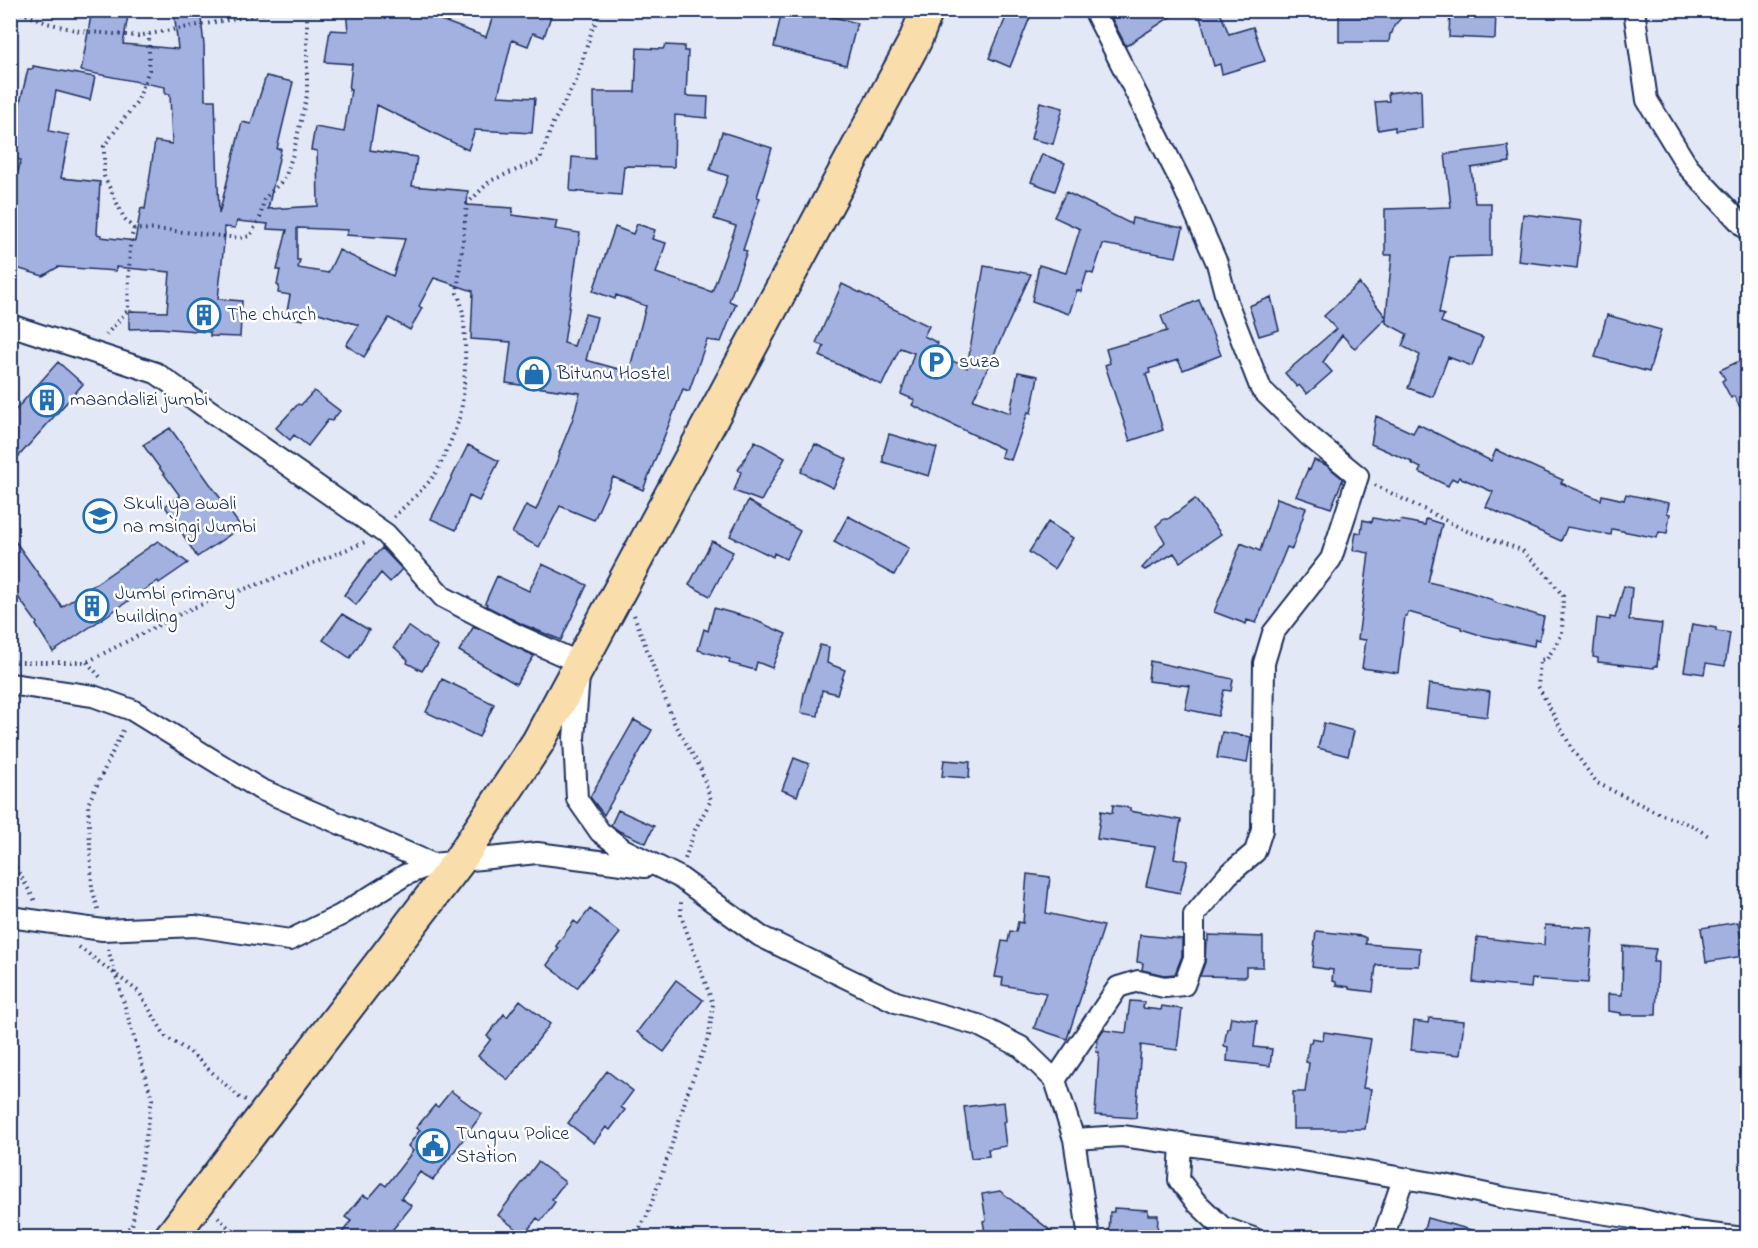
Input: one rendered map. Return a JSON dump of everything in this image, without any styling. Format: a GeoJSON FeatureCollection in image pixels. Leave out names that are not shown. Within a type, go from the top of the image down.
{"type":"FeatureCollection","features":[{"type":"Feature","properties":{"kind":"main road"},"geometry":{"type":"LineString","coordinates":[[170,1238],[538,742],[915,41],[927,10]]}},
{"type":"Feature","properties":{"kind":"street"},"geometry":{"type":"LineString","coordinates":[[1055,1080],[1118,987],[1138,981],[1164,987],[1184,985],[1194,958],[1194,915],[1228,875],[1255,852],[1262,830],[1264,663],[1273,633],[1330,560],[1358,476],[1309,436],[1261,389],[1228,305],[1216,263],[1183,186],[1094,10]]}},
{"type":"Feature","properties":{"kind":"street"},"geometry":{"type":"LineString","coordinates":[[1634,10],[1647,100],[1688,167],[1748,231]]}},
{"type":"Feature","properties":{"kind":"street"},"geometry":{"type":"LineString","coordinates":[[10,325],[156,373],[386,534],[443,597],[519,636],[580,663],[574,738],[577,799],[600,832],[623,849],[679,877],[760,936],[896,1002],[978,1025],[1021,1047],[1055,1080],[1074,1139],[1089,1238]]}},
{"type":"Feature","properties":{"kind":"street"},"geometry":{"type":"LineString","coordinates":[[10,684],[93,696],[132,710],[260,789],[446,863]]}},
{"type":"Feature","properties":{"kind":"street"},"geometry":{"type":"LineString","coordinates":[[10,917],[103,930],[195,926],[290,940],[341,915],[405,875],[446,863],[537,853],[642,866],[679,877]]}},
{"type":"Feature","properties":{"kind":"street"},"geometry":{"type":"LineString","coordinates":[[1074,1139],[1122,1136],[1181,1143],[1445,1185],[1536,1204],[1639,1219],[1686,1231],[1744,1238]]}},
{"type":"Feature","properties":{"kind":"street"},"geometry":{"type":"LineString","coordinates":[[1181,1143],[1179,1180],[1196,1202],[1222,1227],[1253,1238]]}},
{"type":"Feature","properties":{"kind":"street"},"geometry":{"type":"LineString","coordinates":[[1383,1238],[1403,1179]]}},
{"type":"Feature","properties":{"kind":"path"},"geometry":{"type":"LineString","coordinates":[[15,10],[47,23],[79,31],[138,36],[261,14],[265,10]]}},
{"type":"Feature","properties":{"kind":"path"},"geometry":{"type":"LineString","coordinates":[[149,34],[149,70],[138,100],[104,146],[104,176],[124,218],[134,229],[239,238],[250,236],[260,218],[264,199],[285,178],[293,154],[307,95],[307,10]]}},
{"type":"Feature","properties":{"kind":"path"},"geometry":{"type":"LineString","coordinates":[[10,662],[87,662],[192,608],[292,572],[386,534],[392,518],[435,474],[460,418],[464,314],[457,293],[467,204],[490,182],[540,160],[553,123],[576,81],[592,30],[602,10]]}},
{"type":"Feature","properties":{"kind":"path"},"geometry":{"type":"LineString","coordinates":[[100,353],[106,333],[128,310],[130,242],[134,229]]}},
{"type":"Feature","properties":{"kind":"path"},"geometry":{"type":"LineString","coordinates":[[1358,476],[1467,531],[1522,550],[1548,576],[1563,596],[1562,634],[1547,659],[1540,660],[1538,686],[1572,749],[1597,783],[1660,814],[1693,826],[1710,837]]}},
{"type":"Feature","properties":{"kind":"path"},"geometry":{"type":"LineString","coordinates":[[623,583],[675,725],[700,767],[711,800],[695,830],[679,877],[681,915],[713,1004],[709,1036],[688,1091],[647,1216],[634,1238]]}},
{"type":"Feature","properties":{"kind":"path"},"geometry":{"type":"LineString","coordinates":[[10,857],[41,912],[50,923],[139,992],[166,1036],[190,1052],[239,1097],[268,1108]]}},
{"type":"Feature","properties":{"kind":"building"},"geometry":{"type":"Polygon","coordinates":[[[92,10],[129,10],[123,44],[178,49],[174,10],[200,10],[204,45],[205,100],[215,100],[219,214],[242,122],[251,124],[266,76],[293,82],[277,149],[281,149],[268,209],[318,206],[317,151],[311,150],[315,127],[344,132],[351,90],[349,90],[352,64],[325,62],[330,30],[348,31],[346,10],[414,10],[486,37],[495,10],[553,10],[544,37],[533,33],[528,46],[512,40],[498,96],[535,98],[532,133],[475,130],[468,150],[377,105],[370,150],[417,157],[412,186],[468,191],[467,205],[513,208],[512,215],[557,221],[555,229],[580,233],[564,343],[574,346],[585,314],[597,317],[586,360],[629,372],[646,306],[616,295],[615,299],[593,291],[615,227],[633,234],[637,224],[655,230],[652,239],[666,243],[656,273],[712,292],[736,226],[714,219],[728,176],[710,170],[722,132],[772,148],[757,197],[760,198],[743,250],[747,251],[729,301],[736,304],[721,342],[707,340],[689,391],[683,389],[643,490],[613,477],[594,520],[560,506],[539,547],[512,533],[526,505],[536,510],[560,454],[580,393],[506,383],[511,342],[471,339],[473,291],[434,278],[419,306],[422,308],[410,330],[389,318],[364,357],[346,345],[359,325],[305,309],[303,320],[286,317],[290,295],[278,293],[280,270],[277,270],[287,230],[267,229],[268,224],[237,221],[235,228],[224,227],[218,299],[242,301],[240,337],[210,336],[210,332],[158,328],[129,329],[129,311],[167,312],[170,272],[116,267],[116,271],[58,267],[43,276],[10,266],[10,203],[21,160],[10,158],[10,123],[15,124],[28,69],[33,69],[33,66],[95,77],[90,100],[56,91],[49,131],[69,135],[61,178],[100,182],[97,234],[101,237],[135,241],[141,208],[145,209],[155,141],[172,144],[170,94],[165,94],[165,87],[81,71],[92,10]],[[297,228],[297,260],[300,260],[298,268],[328,273],[339,250],[393,276],[405,239],[346,235],[348,230],[297,228]]]}},
{"type":"Feature","properties":{"kind":"building"},"geometry":{"type":"Polygon","coordinates":[[[782,10],[806,10],[857,23],[846,65],[774,47],[782,10]]]}},
{"type":"Feature","properties":{"kind":"building"},"geometry":{"type":"Polygon","coordinates":[[[1009,10],[1033,10],[1010,67],[989,58],[1009,10]]]}},
{"type":"Feature","properties":{"kind":"building"},"geometry":{"type":"Polygon","coordinates":[[[1120,10],[1181,10],[1126,46],[1111,17],[1120,10]]]}},
{"type":"Feature","properties":{"kind":"building"},"geometry":{"type":"Polygon","coordinates":[[[1198,10],[1219,10],[1229,34],[1253,27],[1265,61],[1222,74],[1220,64],[1214,66],[1198,10]]]}},
{"type":"Feature","properties":{"kind":"building"},"geometry":{"type":"Polygon","coordinates":[[[1339,10],[1408,10],[1394,26],[1389,42],[1339,42],[1339,10]]]}},
{"type":"Feature","properties":{"kind":"building"},"geometry":{"type":"Polygon","coordinates":[[[1450,10],[1496,10],[1495,39],[1449,37],[1450,10]]]}},
{"type":"Feature","properties":{"kind":"building"},"geometry":{"type":"Polygon","coordinates":[[[665,45],[684,46],[684,51],[688,51],[686,96],[708,97],[707,118],[675,115],[674,167],[624,166],[621,195],[570,191],[572,157],[595,159],[594,92],[635,92],[637,48],[663,49],[665,45]]]}},
{"type":"Feature","properties":{"kind":"building"},"geometry":{"type":"Polygon","coordinates":[[[1421,89],[1422,128],[1395,131],[1395,127],[1378,130],[1375,102],[1389,101],[1388,93],[1421,89]]]}},
{"type":"Feature","properties":{"kind":"building"},"geometry":{"type":"Polygon","coordinates":[[[1040,102],[1063,108],[1053,144],[1031,139],[1040,102]]]}},
{"type":"Feature","properties":{"kind":"building"},"geometry":{"type":"Polygon","coordinates":[[[1508,146],[1510,162],[1471,168],[1475,203],[1491,203],[1491,256],[1450,257],[1439,313],[1444,315],[1441,322],[1483,338],[1472,366],[1448,357],[1433,397],[1408,388],[1420,355],[1402,346],[1407,334],[1386,323],[1386,318],[1355,349],[1342,335],[1323,362],[1332,372],[1307,394],[1299,385],[1297,387],[1285,373],[1336,329],[1324,316],[1359,283],[1386,317],[1392,255],[1385,255],[1385,209],[1451,207],[1445,154],[1508,146]]]}},
{"type":"Feature","properties":{"kind":"building"},"geometry":{"type":"Polygon","coordinates":[[[1042,154],[1065,163],[1055,191],[1031,182],[1042,154]]]}},
{"type":"Feature","properties":{"kind":"building"},"geometry":{"type":"Polygon","coordinates":[[[1066,192],[1131,224],[1132,218],[1183,228],[1176,257],[1103,244],[1093,274],[1087,272],[1081,292],[1077,290],[1069,314],[1032,301],[1039,265],[1066,273],[1080,229],[1054,217],[1066,192]]]}},
{"type":"Feature","properties":{"kind":"building"},"geometry":{"type":"Polygon","coordinates":[[[1523,214],[1582,221],[1577,268],[1518,261],[1523,214]]]}},
{"type":"Feature","properties":{"kind":"building"},"geometry":{"type":"Polygon","coordinates":[[[984,266],[1031,274],[973,400],[1010,413],[1018,372],[1038,376],[1031,413],[1028,412],[1011,460],[1001,457],[1003,449],[912,405],[915,400],[901,394],[914,353],[900,348],[882,385],[820,356],[824,346],[816,343],[842,284],[929,326],[924,336],[938,343],[934,352],[967,368],[984,266]]]}},
{"type":"Feature","properties":{"kind":"building"},"geometry":{"type":"Polygon","coordinates":[[[1271,297],[1279,330],[1259,336],[1249,306],[1271,297]]]}},
{"type":"Feature","properties":{"kind":"building"},"geometry":{"type":"Polygon","coordinates":[[[1199,300],[1221,355],[1183,370],[1178,360],[1149,369],[1150,373],[1146,374],[1163,430],[1130,441],[1105,365],[1110,363],[1106,349],[1167,331],[1161,316],[1199,300]]]}},
{"type":"Feature","properties":{"kind":"building"},"geometry":{"type":"Polygon","coordinates":[[[1607,315],[1661,330],[1649,372],[1595,357],[1607,315]]]}},
{"type":"Feature","properties":{"kind":"building"},"geometry":{"type":"Polygon","coordinates":[[[1748,357],[1748,422],[1734,396],[1731,398],[1722,381],[1725,379],[1720,370],[1748,357]]]}},
{"type":"Feature","properties":{"kind":"building","name":"maandalizi jumbi"},"geometry":{"type":"Polygon","coordinates":[[[58,362],[83,384],[10,466],[10,416],[58,362]]]}},
{"type":"Feature","properties":{"kind":"building"},"geometry":{"type":"Polygon","coordinates":[[[314,391],[340,411],[332,421],[328,420],[308,446],[294,435],[290,440],[276,428],[298,404],[301,405],[314,391]]]}},
{"type":"Feature","properties":{"kind":"building"},"geometry":{"type":"Polygon","coordinates":[[[1376,416],[1413,433],[1418,424],[1491,461],[1496,450],[1563,480],[1561,483],[1601,500],[1602,495],[1624,500],[1626,494],[1669,503],[1667,533],[1659,532],[1657,538],[1612,529],[1611,535],[1567,527],[1561,541],[1486,507],[1493,492],[1459,477],[1457,481],[1452,478],[1448,486],[1419,472],[1421,468],[1412,462],[1371,444],[1376,416]]]}},
{"type":"Feature","properties":{"kind":"building"},"geometry":{"type":"Polygon","coordinates":[[[170,428],[241,527],[197,557],[165,506],[180,496],[143,445],[170,428]]]}},
{"type":"Feature","properties":{"kind":"building"},"geometry":{"type":"Polygon","coordinates":[[[889,434],[937,448],[929,476],[883,462],[889,434]]]}},
{"type":"Feature","properties":{"kind":"building"},"geometry":{"type":"Polygon","coordinates":[[[755,441],[785,458],[761,501],[734,491],[741,472],[738,470],[755,441]]]}},
{"type":"Feature","properties":{"kind":"building"},"geometry":{"type":"Polygon","coordinates":[[[815,444],[847,459],[833,488],[801,472],[815,444]]]}},
{"type":"Feature","properties":{"kind":"building"},"geometry":{"type":"Polygon","coordinates":[[[468,445],[499,461],[479,501],[469,496],[456,530],[431,519],[468,445]]]}},
{"type":"Feature","properties":{"kind":"building"},"geometry":{"type":"Polygon","coordinates":[[[1314,460],[1326,465],[1343,479],[1331,508],[1296,496],[1314,460]]]}},
{"type":"Feature","properties":{"kind":"building"},"geometry":{"type":"Polygon","coordinates":[[[1277,498],[1306,508],[1292,549],[1287,547],[1256,623],[1247,620],[1246,624],[1214,612],[1241,543],[1260,551],[1277,498]]]}},
{"type":"Feature","properties":{"kind":"building"},"geometry":{"type":"Polygon","coordinates":[[[1195,499],[1221,534],[1180,562],[1174,553],[1145,570],[1142,568],[1165,542],[1156,526],[1195,499]]]}},
{"type":"Feature","properties":{"kind":"building"},"geometry":{"type":"Polygon","coordinates":[[[748,501],[800,531],[786,559],[774,553],[773,557],[730,536],[748,501]]]}},
{"type":"Feature","properties":{"kind":"building"},"geometry":{"type":"Polygon","coordinates":[[[848,516],[909,548],[894,575],[834,542],[848,516]]]}},
{"type":"Feature","properties":{"kind":"building"},"geometry":{"type":"Polygon","coordinates":[[[1373,518],[1425,525],[1426,519],[1442,524],[1428,582],[1466,591],[1493,600],[1493,602],[1544,617],[1539,640],[1535,639],[1534,646],[1480,635],[1461,629],[1461,627],[1408,612],[1405,616],[1398,673],[1362,668],[1366,640],[1358,639],[1369,553],[1353,550],[1356,532],[1361,533],[1363,520],[1372,522],[1373,518]]]}},
{"type":"Feature","properties":{"kind":"building"},"geometry":{"type":"Polygon","coordinates":[[[1048,522],[1073,538],[1054,569],[1029,552],[1048,522]]]}},
{"type":"Feature","properties":{"kind":"building"},"geometry":{"type":"Polygon","coordinates":[[[10,534],[62,607],[158,541],[188,563],[53,652],[36,625],[37,623],[10,586],[10,534]]]}},
{"type":"Feature","properties":{"kind":"building"},"geometry":{"type":"Polygon","coordinates":[[[712,541],[733,552],[710,596],[689,585],[712,541]]]}},
{"type":"Feature","properties":{"kind":"building"},"geometry":{"type":"Polygon","coordinates":[[[382,548],[402,569],[390,582],[381,573],[356,605],[344,595],[369,561],[382,548]]]}},
{"type":"Feature","properties":{"kind":"building"},"geometry":{"type":"Polygon","coordinates":[[[542,564],[587,585],[561,640],[524,625],[486,606],[485,603],[497,576],[529,591],[542,564]]]}},
{"type":"Feature","properties":{"kind":"building"},"geometry":{"type":"Polygon","coordinates":[[[1624,586],[1632,588],[1629,620],[1662,624],[1657,666],[1654,668],[1598,662],[1598,658],[1593,657],[1597,618],[1610,620],[1610,617],[1615,618],[1624,586]]]}},
{"type":"Feature","properties":{"kind":"building"},"geometry":{"type":"Polygon","coordinates":[[[714,608],[750,618],[786,634],[772,668],[757,662],[755,670],[729,663],[730,659],[698,650],[704,629],[708,631],[714,608]]]}},
{"type":"Feature","properties":{"kind":"building"},"geometry":{"type":"Polygon","coordinates":[[[342,614],[369,630],[350,658],[323,640],[342,614]]]}},
{"type":"Feature","properties":{"kind":"building"},"geometry":{"type":"Polygon","coordinates":[[[1692,624],[1730,633],[1725,666],[1706,663],[1704,674],[1684,671],[1692,624]]]}},
{"type":"Feature","properties":{"kind":"building"},"geometry":{"type":"Polygon","coordinates":[[[408,626],[438,647],[422,671],[407,663],[408,660],[394,647],[408,626]]]}},
{"type":"Feature","properties":{"kind":"building"},"geometry":{"type":"Polygon","coordinates":[[[474,626],[534,656],[516,684],[459,651],[474,626]]]}},
{"type":"Feature","properties":{"kind":"building"},"geometry":{"type":"Polygon","coordinates":[[[820,645],[829,647],[827,663],[845,670],[837,694],[822,690],[818,716],[801,713],[804,693],[820,645]]]}},
{"type":"Feature","properties":{"kind":"building"},"geometry":{"type":"Polygon","coordinates":[[[1150,661],[1233,679],[1231,691],[1224,690],[1218,716],[1185,709],[1190,686],[1148,681],[1150,661]]]}},
{"type":"Feature","properties":{"kind":"building"},"geometry":{"type":"Polygon","coordinates":[[[442,679],[494,704],[479,737],[426,712],[442,679]]]}},
{"type":"Feature","properties":{"kind":"building"},"geometry":{"type":"Polygon","coordinates":[[[1429,684],[1490,692],[1487,717],[1426,709],[1429,684]]]}},
{"type":"Feature","properties":{"kind":"building"},"geometry":{"type":"Polygon","coordinates":[[[634,720],[652,730],[604,815],[590,797],[634,720]]]}},
{"type":"Feature","properties":{"kind":"building"},"geometry":{"type":"Polygon","coordinates":[[[1324,723],[1354,731],[1348,756],[1318,748],[1324,723]]]}},
{"type":"Feature","properties":{"kind":"building"},"geometry":{"type":"Polygon","coordinates":[[[1222,732],[1251,737],[1247,763],[1217,758],[1222,732]]]}},
{"type":"Feature","properties":{"kind":"building"},"geometry":{"type":"Polygon","coordinates":[[[794,758],[809,764],[797,796],[782,790],[794,758]]]}},
{"type":"Feature","properties":{"kind":"building"},"geometry":{"type":"Polygon","coordinates":[[[944,760],[970,762],[969,778],[942,776],[944,760]]]}},
{"type":"Feature","properties":{"kind":"building"},"geometry":{"type":"Polygon","coordinates":[[[1113,805],[1130,808],[1130,811],[1181,820],[1174,858],[1188,861],[1180,893],[1146,886],[1155,847],[1097,839],[1101,811],[1112,813],[1113,805]]]}},
{"type":"Feature","properties":{"kind":"building"},"geometry":{"type":"Polygon","coordinates":[[[618,810],[654,826],[646,843],[611,825],[618,810]]]}},
{"type":"Feature","properties":{"kind":"building"},"geometry":{"type":"Polygon","coordinates":[[[1027,874],[1050,877],[1046,913],[1104,926],[1067,1039],[1034,1028],[1046,993],[1002,985],[1003,978],[995,977],[1002,941],[1008,942],[1010,931],[1016,932],[1018,922],[1023,923],[1027,874]]]}},
{"type":"Feature","properties":{"kind":"building"},"geometry":{"type":"Polygon","coordinates":[[[590,909],[620,933],[577,988],[547,965],[559,948],[556,946],[574,921],[578,924],[590,909]]]}},
{"type":"Feature","properties":{"kind":"building"},"geometry":{"type":"Polygon","coordinates":[[[1738,922],[1744,956],[1706,962],[1701,928],[1738,922]]]}},
{"type":"Feature","properties":{"kind":"building"},"geometry":{"type":"Polygon","coordinates":[[[1545,925],[1593,928],[1588,983],[1532,979],[1531,988],[1473,982],[1477,937],[1544,945],[1545,925]]]}},
{"type":"Feature","properties":{"kind":"building"},"geometry":{"type":"Polygon","coordinates":[[[1316,931],[1362,936],[1366,938],[1366,944],[1420,948],[1419,966],[1376,965],[1373,992],[1336,985],[1336,982],[1332,981],[1333,970],[1312,967],[1316,931]]]}},
{"type":"Feature","properties":{"kind":"building"},"geometry":{"type":"Polygon","coordinates":[[[1140,935],[1182,939],[1182,956],[1175,974],[1164,975],[1142,970],[1143,963],[1137,962],[1140,935]]]}},
{"type":"Feature","properties":{"kind":"building"},"geometry":{"type":"Polygon","coordinates":[[[1208,935],[1263,937],[1263,967],[1246,967],[1246,977],[1200,976],[1205,962],[1208,935]]]}},
{"type":"Feature","properties":{"kind":"building"},"geometry":{"type":"Polygon","coordinates":[[[1623,946],[1656,949],[1653,962],[1658,962],[1656,1015],[1621,1015],[1621,1013],[1608,1011],[1608,994],[1622,995],[1623,946]]]}},
{"type":"Feature","properties":{"kind":"building"},"geometry":{"type":"Polygon","coordinates":[[[676,980],[703,1000],[664,1052],[637,1032],[676,980]]]}},
{"type":"Feature","properties":{"kind":"building"},"geometry":{"type":"Polygon","coordinates":[[[520,1000],[550,1024],[508,1080],[478,1056],[491,1039],[487,1036],[504,1014],[507,1017],[520,1000]]]}},
{"type":"Feature","properties":{"kind":"building"},"geometry":{"type":"Polygon","coordinates":[[[1130,1001],[1144,1002],[1143,1008],[1161,1010],[1162,1006],[1182,1009],[1177,1050],[1141,1045],[1136,1118],[1095,1115],[1098,1038],[1103,1030],[1126,1033],[1130,1001]]]}},
{"type":"Feature","properties":{"kind":"building"},"geometry":{"type":"Polygon","coordinates":[[[1231,1017],[1257,1021],[1254,1047],[1272,1049],[1270,1066],[1227,1061],[1228,1047],[1224,1046],[1231,1017]]]}},
{"type":"Feature","properties":{"kind":"building"},"geometry":{"type":"Polygon","coordinates":[[[1429,1018],[1464,1021],[1460,1055],[1411,1050],[1414,1021],[1428,1023],[1429,1018]]]}},
{"type":"Feature","properties":{"kind":"building"},"geometry":{"type":"Polygon","coordinates":[[[1324,1032],[1371,1039],[1363,1088],[1371,1089],[1365,1129],[1293,1129],[1293,1092],[1305,1092],[1309,1043],[1312,1038],[1323,1040],[1324,1032]]]}},
{"type":"Feature","properties":{"kind":"building"},"geometry":{"type":"Polygon","coordinates":[[[607,1071],[633,1091],[621,1107],[625,1110],[610,1130],[606,1127],[594,1143],[568,1123],[607,1071]]]}},
{"type":"Feature","properties":{"kind":"building"},"geometry":{"type":"Polygon","coordinates":[[[451,1091],[482,1114],[433,1180],[420,1172],[401,1198],[412,1206],[393,1229],[396,1238],[338,1238],[351,1221],[345,1217],[363,1195],[369,1198],[382,1183],[386,1186],[413,1151],[408,1146],[420,1130],[416,1128],[435,1105],[438,1107],[451,1091]]]}},
{"type":"Feature","properties":{"kind":"building"},"geometry":{"type":"Polygon","coordinates":[[[1004,1102],[1006,1121],[1003,1122],[1006,1146],[988,1149],[989,1156],[971,1158],[964,1107],[1004,1102]]]}},
{"type":"Feature","properties":{"kind":"building"},"geometry":{"type":"Polygon","coordinates":[[[538,1162],[565,1182],[552,1199],[555,1202],[541,1221],[537,1218],[524,1235],[498,1215],[538,1162]]]}},
{"type":"Feature","properties":{"kind":"building"},"geometry":{"type":"Polygon","coordinates":[[[1000,1191],[1060,1238],[986,1238],[982,1194],[1000,1191]]]}},
{"type":"Feature","properties":{"kind":"building"},"geometry":{"type":"Polygon","coordinates":[[[1114,1208],[1148,1210],[1148,1215],[1158,1215],[1157,1238],[1109,1238],[1110,1212],[1114,1212],[1114,1208]]]}},
{"type":"Feature","properties":{"kind":"building"},"geometry":{"type":"Polygon","coordinates":[[[1427,1218],[1479,1232],[1478,1238],[1422,1238],[1427,1218]]]}},
{"type":"Feature","properties":{"kind":"place","name":"The church"},"geometry":{"type":"Point","coordinates":[204,315]}},
{"type":"Feature","properties":{"kind":"place","name":"suza"},"geometry":{"type":"Point","coordinates":[936,362]}},
{"type":"Feature","properties":{"kind":"place","name":"Bitunu Hostel"},"geometry":{"type":"Point","coordinates":[534,374]}},
{"type":"Feature","properties":{"kind":"place","name":"maandalizi jumbi"},"geometry":{"type":"Point","coordinates":[47,400]}},
{"type":"Feature","properties":{"kind":"place","name":"Skuli ya awali na msingi Jumbi"},"geometry":{"type":"Point","coordinates":[100,516]}},
{"type":"Feature","properties":{"kind":"place","name":"Jumbi primary building"},"geometry":{"type":"Point","coordinates":[92,606]}},
{"type":"Feature","properties":{"kind":"place","name":"Tunguu Police Station"},"geometry":{"type":"Point","coordinates":[433,1146]}}]}
